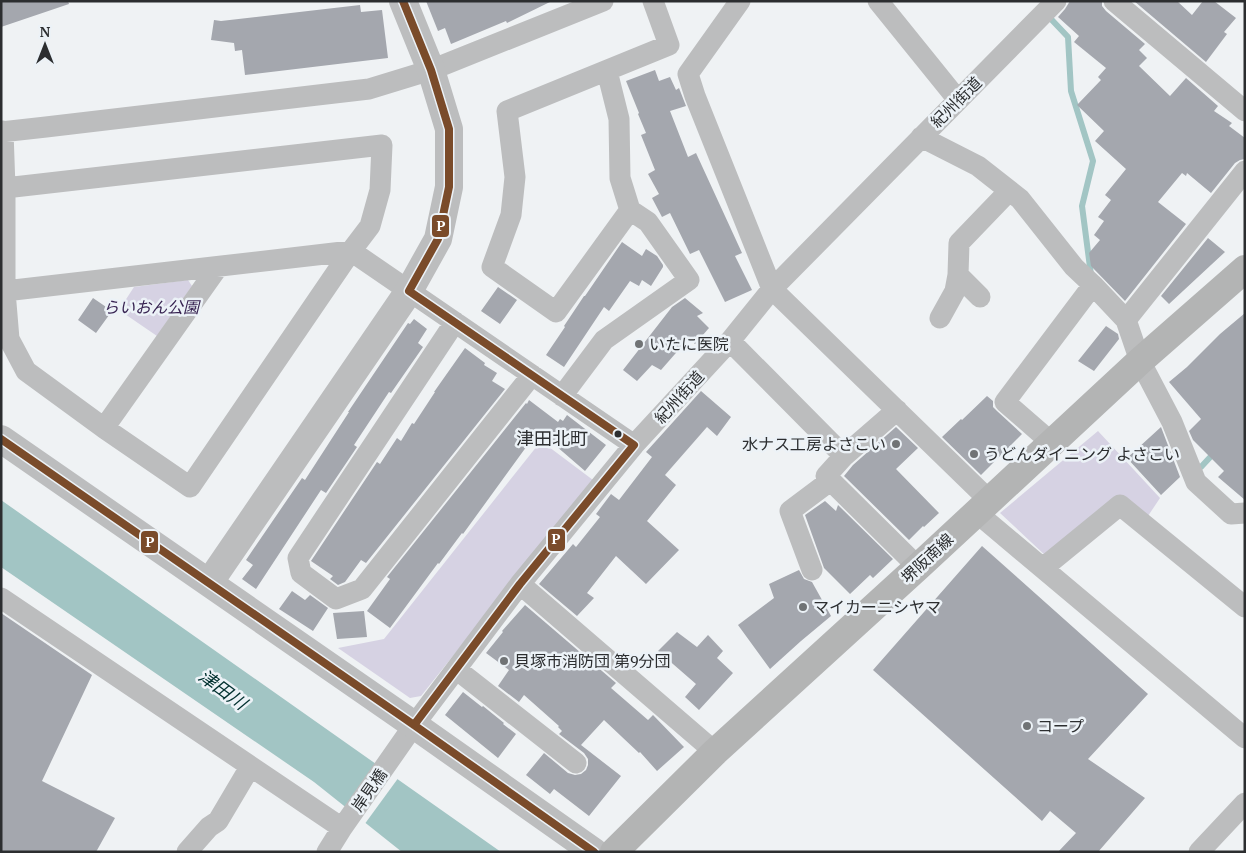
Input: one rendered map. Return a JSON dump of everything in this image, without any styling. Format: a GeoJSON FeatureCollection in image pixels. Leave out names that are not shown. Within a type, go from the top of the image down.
{"type":"FeatureCollection","features":[{"type":"Feature","properties":{"kind":"main road","name":"堺阪南線"},"geometry":{"type":"LineString","coordinates":[[614,852],[715,752],[1140,361],[1245,269]]}},
{"type":"Feature","properties":{"kind":"street"},"geometry":{"type":"LineString","coordinates":[[209,583],[410,291],[438,239],[449,187],[449,129],[431,70],[404,1]]}},
{"type":"Feature","properties":{"kind":"street"},"geometry":{"type":"LineString","coordinates":[[5,188],[382,146],[380,190],[370,226],[190,487],[26,372],[10,339],[5,291],[5,188],[2,131],[369,89],[431,70],[603,1]]}},
{"type":"Feature","properties":{"kind":"street"},"geometry":{"type":"LineString","coordinates":[[630,210],[556,312],[492,267],[511,215],[515,177],[508,111],[669,45],[652,1]]}},
{"type":"Feature","properties":{"kind":"street"},"geometry":{"type":"LineString","coordinates":[[740,1],[688,74],[772,289],[897,410],[983,507],[1043,568],[1245,738]]}},
{"type":"Feature","properties":{"kind":"street"},"geometry":{"type":"LineString","coordinates":[[878,1],[958,100]]}},
{"type":"Feature","properties":{"kind":"street","name":"紀州街道"},"geometry":{"type":"LineString","coordinates":[[394,754],[520,584],[634,445],[730,341],[772,289],[1056,1]]}},
{"type":"Feature","properties":{"kind":"street"},"geometry":{"type":"LineString","coordinates":[[1114,1],[1245,111]]}},
{"type":"Feature","properties":{"kind":"street"},"geometry":{"type":"LineString","coordinates":[[562,396],[604,340],[689,280],[648,222],[630,210],[620,178],[619,119],[607,71]]}},
{"type":"Feature","properties":{"kind":"street"},"geometry":{"type":"LineString","coordinates":[[921,137],[978,166],[1020,199],[1074,267],[1094,285],[1126,320],[1140,361],[1172,422],[1196,482],[1230,514],[1245,513]]}},
{"type":"Feature","properties":{"kind":"street"},"geometry":{"type":"LineString","coordinates":[[1126,320],[1245,172]]}},
{"type":"Feature","properties":{"kind":"street"},"geometry":{"type":"LineString","coordinates":[[940,318],[955,291],[958,275],[959,242],[1009,191]]}},
{"type":"Feature","properties":{"kind":"street"},"geometry":{"type":"LineString","coordinates":[[5,291],[351,251],[634,445]]}},
{"type":"Feature","properties":{"kind":"street"},"geometry":{"type":"LineString","coordinates":[[104,428],[218,267]]}},
{"type":"Feature","properties":{"kind":"street"},"geometry":{"type":"LineString","coordinates":[[958,275],[980,297]]}},
{"type":"Feature","properties":{"kind":"street"},"geometry":{"type":"LineString","coordinates":[[1052,443],[1006,402],[1094,285]]}},
{"type":"Feature","properties":{"kind":"street"},"geometry":{"type":"LineString","coordinates":[[455,322],[298,558],[301,573],[336,599],[362,589],[532,375]]}},
{"type":"Feature","properties":{"kind":"street"},"geometry":{"type":"LineString","coordinates":[[730,341],[844,456]]}},
{"type":"Feature","properties":{"kind":"street"},"geometry":{"type":"LineString","coordinates":[[897,410],[844,456],[826,476],[918,567]]}},
{"type":"Feature","properties":{"kind":"street"},"geometry":{"type":"LineString","coordinates":[[1,439],[594,852]]}},
{"type":"Feature","properties":{"kind":"street"},"geometry":{"type":"LineString","coordinates":[[812,570],[790,511],[830,481]]}},
{"type":"Feature","properties":{"kind":"street"},"geometry":{"type":"LineString","coordinates":[[1043,568],[1120,505],[1245,607]]}},
{"type":"Feature","properties":{"kind":"street"},"geometry":{"type":"LineString","coordinates":[[520,584],[715,752]]}},
{"type":"Feature","properties":{"kind":"street"},"geometry":{"type":"LineString","coordinates":[[1,598],[343,827],[327,852]]}},
{"type":"Feature","properties":{"kind":"street"},"geometry":{"type":"LineString","coordinates":[[456,669],[576,763]]}},
{"type":"Feature","properties":{"kind":"street","name":"岸見橋"},"geometry":{"type":"LineString","coordinates":[[343,827],[394,754]]}},
{"type":"Feature","properties":{"kind":"street"},"geometry":{"type":"LineString","coordinates":[[187,852],[209,827],[218,821],[250,766]]}},
{"type":"Feature","properties":{"kind":"street"},"geometry":{"type":"LineString","coordinates":[[1199,852],[1245,803]]}},
{"type":"Feature","properties":{"kind":"green space","name":"らいおん公園"},"geometry":{"type":"Polygon","coordinates":[[[188,280],[192,286],[157,336],[119,310],[134,287],[188,280]]]}},
{"type":"Feature","properties":{"kind":"green space"},"geometry":{"type":"Polygon","coordinates":[[[1098,431],[1160,498],[1146,519],[1117,498],[1047,557],[1000,513],[1098,431]]]}},
{"type":"Feature","properties":{"kind":"green space"},"geometry":{"type":"Polygon","coordinates":[[[541,441],[593,480],[421,696],[410,698],[338,648],[384,639],[541,441]]]}},
{"type":"Feature","properties":{"kind":"water","name":"津田川"},"geometry":{"type":"Polygon","coordinates":[[[1,500],[501,852],[402,852],[314,782],[1,567],[1,500]]]}},
{"type":"Feature","properties":{"kind":"pier"},"geometry":{"type":"Polygon","coordinates":[[[377,762],[399,777],[364,825],[343,809],[377,762]]]}},
{"type":"Feature","properties":{"kind":"building"},"geometry":{"type":"Polygon","coordinates":[[[1,1],[68,1],[69,4],[1,27],[1,1]]]}},
{"type":"Feature","properties":{"kind":"building"},"geometry":{"type":"Polygon","coordinates":[[[426,1],[552,1],[507,23],[506,21],[451,44],[445,28],[438,31],[426,1]]]}},
{"type":"Feature","properties":{"kind":"building"},"geometry":{"type":"Polygon","coordinates":[[[1070,1],[1102,1],[1102,6],[1106,11],[1145,44],[1139,50],[1147,58],[1139,66],[1170,96],[1186,78],[1218,106],[1214,111],[1232,123],[1229,126],[1245,138],[1245,159],[1235,163],[1211,193],[1187,173],[1186,176],[1182,173],[1158,202],[1186,224],[1125,301],[1091,266],[1089,253],[1100,240],[1094,235],[1104,221],[1098,217],[1111,200],[1105,195],[1126,169],[1095,141],[1104,131],[1077,105],[1101,80],[1098,77],[1106,68],[1074,42],[1079,36],[1058,17],[1070,1]]]}},
{"type":"Feature","properties":{"kind":"building"},"geometry":{"type":"Polygon","coordinates":[[[1134,1],[1177,1],[1192,15],[1203,1],[1214,1],[1236,18],[1224,32],[1227,34],[1206,62],[1134,1]]]}},
{"type":"Feature","properties":{"kind":"building"},"geometry":{"type":"Polygon","coordinates":[[[360,5],[361,12],[382,10],[388,58],[245,75],[242,50],[235,51],[234,43],[211,40],[214,20],[221,21],[360,5]]]}},
{"type":"Feature","properties":{"kind":"building"},"geometry":{"type":"Polygon","coordinates":[[[655,70],[659,81],[670,77],[676,90],[679,88],[686,106],[670,111],[688,157],[696,153],[742,253],[735,256],[752,290],[725,302],[699,250],[690,254],[670,213],[662,217],[652,198],[659,194],[648,174],[655,170],[641,135],[646,133],[626,81],[655,70]]]}},
{"type":"Feature","properties":{"kind":"building"},"geometry":{"type":"Polygon","coordinates":[[[1208,238],[1225,252],[1169,304],[1161,296],[1208,238]]]}},
{"type":"Feature","properties":{"kind":"building"},"geometry":{"type":"Polygon","coordinates":[[[622,242],[642,256],[646,249],[657,256],[663,267],[651,286],[642,280],[639,286],[630,281],[609,311],[604,307],[564,367],[546,355],[622,242]]]}},
{"type":"Feature","properties":{"kind":"building"},"geometry":{"type":"Polygon","coordinates":[[[498,287],[517,300],[500,324],[481,311],[498,287]]]}},
{"type":"Feature","properties":{"kind":"building"},"geometry":{"type":"Polygon","coordinates":[[[93,298],[112,311],[96,333],[78,320],[93,298]]]}},
{"type":"Feature","properties":{"kind":"building"},"geometry":{"type":"Polygon","coordinates":[[[685,298],[703,313],[697,316],[709,328],[695,344],[689,338],[661,370],[652,365],[637,381],[623,370],[672,307],[685,298]]]}},
{"type":"Feature","properties":{"kind":"building"},"geometry":{"type":"Polygon","coordinates":[[[1245,313],[1245,500],[1218,477],[1224,471],[1193,440],[1189,431],[1201,419],[1169,382],[1245,313]]]}},
{"type":"Feature","properties":{"kind":"building"},"geometry":{"type":"Polygon","coordinates":[[[414,319],[427,329],[418,343],[423,347],[391,393],[389,392],[354,445],[357,447],[326,493],[321,490],[256,589],[242,579],[253,565],[246,560],[302,478],[305,480],[408,323],[410,324],[414,319]]]}},
{"type":"Feature","properties":{"kind":"building"},"geometry":{"type":"Polygon","coordinates":[[[1106,326],[1118,334],[1119,339],[1094,371],[1078,361],[1106,326]]]}},
{"type":"Feature","properties":{"kind":"building"},"geometry":{"type":"Polygon","coordinates":[[[465,348],[485,363],[484,365],[497,373],[492,381],[505,389],[366,563],[361,560],[345,582],[338,585],[330,579],[333,576],[311,561],[377,462],[380,464],[397,438],[401,441],[465,348]]]}},
{"type":"Feature","properties":{"kind":"building"},"geometry":{"type":"Polygon","coordinates":[[[701,391],[731,417],[717,436],[707,427],[665,475],[676,485],[647,521],[679,550],[646,584],[616,556],[587,593],[594,598],[577,616],[539,584],[573,544],[576,547],[600,517],[596,514],[611,494],[619,500],[652,457],[646,452],[701,391]]]}},
{"type":"Feature","properties":{"kind":"building"},"geometry":{"type":"Polygon","coordinates":[[[987,396],[993,401],[993,407],[1022,434],[981,475],[942,437],[987,396]]]}},
{"type":"Feature","properties":{"kind":"building"},"geometry":{"type":"Polygon","coordinates":[[[529,400],[558,422],[560,419],[563,421],[567,415],[606,445],[585,471],[541,433],[535,441],[532,439],[463,534],[438,563],[390,628],[367,611],[390,579],[387,577],[529,400]]]}},
{"type":"Feature","properties":{"kind":"building"},"geometry":{"type":"Polygon","coordinates":[[[896,427],[918,448],[896,469],[939,513],[909,540],[844,476],[853,465],[896,427]]]}},
{"type":"Feature","properties":{"kind":"building"},"geometry":{"type":"Polygon","coordinates":[[[1161,427],[1180,477],[1161,495],[1127,458],[1161,427]]]}},
{"type":"Feature","properties":{"kind":"building"},"geometry":{"type":"Polygon","coordinates":[[[825,501],[836,511],[838,505],[893,559],[873,578],[870,575],[850,594],[824,568],[805,515],[825,501]]]}},
{"type":"Feature","properties":{"kind":"building","name":"コープ"},"geometry":{"type":"Polygon","coordinates":[[[982,546],[1148,694],[1088,759],[1145,798],[1098,852],[1058,852],[1076,833],[1050,811],[1042,821],[873,670],[982,546]]]}},
{"type":"Feature","properties":{"kind":"building"},"geometry":{"type":"Polygon","coordinates":[[[799,570],[804,579],[812,582],[831,616],[770,669],[738,625],[774,598],[769,584],[799,570]]]}},
{"type":"Feature","properties":{"kind":"building"},"geometry":{"type":"Polygon","coordinates":[[[292,591],[305,600],[310,595],[328,608],[313,631],[279,609],[292,591]]]}},
{"type":"Feature","properties":{"kind":"building"},"geometry":{"type":"Polygon","coordinates":[[[525,605],[616,683],[611,688],[648,720],[653,715],[684,747],[657,771],[640,752],[604,720],[581,745],[621,776],[589,816],[554,789],[550,794],[526,775],[544,753],[568,773],[575,775],[581,774],[586,770],[588,759],[584,753],[559,734],[562,731],[559,726],[524,695],[519,702],[498,686],[509,670],[486,653],[525,605]]]}},
{"type":"Feature","properties":{"kind":"building"},"geometry":{"type":"Polygon","coordinates":[[[364,611],[367,637],[337,639],[333,613],[364,611]]]}},
{"type":"Feature","properties":{"kind":"building"},"geometry":{"type":"Polygon","coordinates":[[[1,613],[92,675],[42,781],[115,818],[96,852],[1,852],[1,613]]]}},
{"type":"Feature","properties":{"kind":"building"},"geometry":{"type":"Polygon","coordinates":[[[677,632],[697,647],[708,635],[723,651],[717,658],[733,673],[699,710],[685,697],[696,684],[658,651],[677,632]]]}},
{"type":"Feature","properties":{"kind":"building"},"geometry":{"type":"Polygon","coordinates":[[[463,692],[516,734],[498,758],[445,715],[463,692]]]}},
{"type":"Feature","properties":{"kind":"waterway"},"geometry":{"type":"LineString","coordinates":[[1050,18],[1068,37],[1071,91],[1093,161],[1082,206],[1091,275]]}},
{"type":"Feature","properties":{"kind":"waterway"},"geometry":{"type":"LineString","coordinates":[[1201,467],[1214,453]]}},
{"type":"Feature","properties":{"kind":"transit line","name":"P"},"geometry":{"type":"LineString","coordinates":[[403,1],[431,70],[449,129],[449,187],[438,239],[409,291],[634,445],[520,584],[414,725]]}},
{"type":"Feature","properties":{"kind":"transit line","name":"P"},"geometry":{"type":"LineString","coordinates":[[1,439],[594,852]]}},
{"type":"Feature","properties":{"kind":"place","name":"いたに医院"},"geometry":{"type":"Point","coordinates":[639,344]}},
{"type":"Feature","properties":{"kind":"place","name":"水ナス工房よさこい"},"geometry":{"type":"Point","coordinates":[896,444]}},
{"type":"Feature","properties":{"kind":"place","name":"うどんダイニング よさこい"},"geometry":{"type":"Point","coordinates":[974,454]}},
{"type":"Feature","properties":{"kind":"place","name":"マイカーニシヤマ"},"geometry":{"type":"Point","coordinates":[803,607]}},
{"type":"Feature","properties":{"kind":"place","name":"貝塚市消防団 第9分団"},"geometry":{"type":"Point","coordinates":[504,661]}},
{"type":"Feature","properties":{"kind":"place","name":"コープ"},"geometry":{"type":"Point","coordinates":[1027,726]}},
{"type":"Feature","properties":{"kind":"district","name":"津田北町"},"geometry":{"type":"Point","coordinates":[552,438]}}]}
